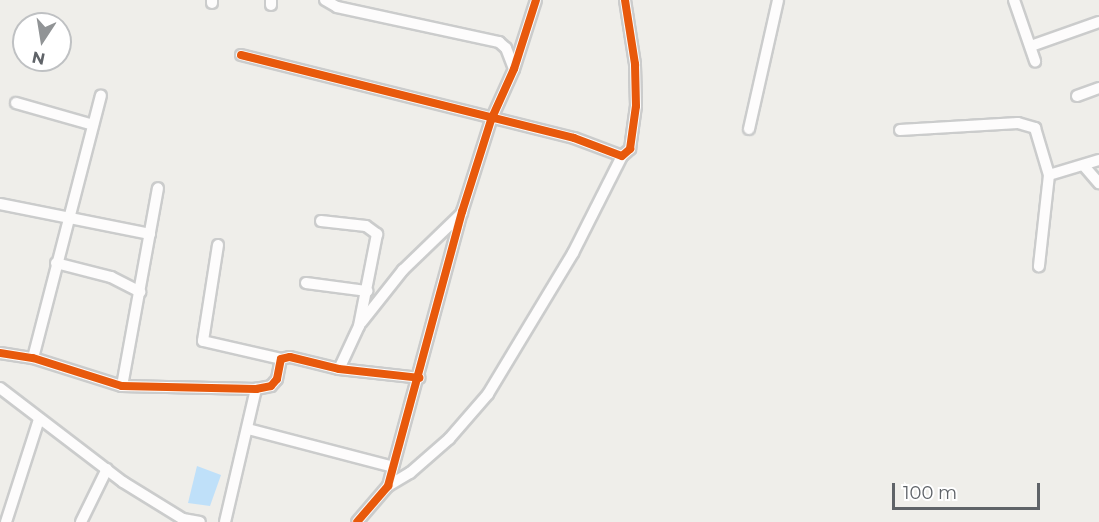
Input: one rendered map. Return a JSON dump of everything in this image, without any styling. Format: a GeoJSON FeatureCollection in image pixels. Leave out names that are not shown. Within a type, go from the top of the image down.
{"type":"FeatureCollection","features":[{"type":"Feature","properties":{"kind":"street"},"geometry":{"type":"LineString","coordinates":[[325,0],[337,7],[499,42],[506,48],[514,69]]}},
{"type":"Feature","properties":{"kind":"street"},"geometry":{"type":"LineString","coordinates":[[388,486],[390,466],[420,378],[462,212],[491,120],[514,69],[536,0]]}},
{"type":"Feature","properties":{"kind":"street"},"geometry":{"type":"LineString","coordinates":[[357,522],[388,486],[410,473],[449,439],[488,394],[573,253],[622,156],[630,149],[636,106],[635,64],[625,0]]}},
{"type":"Feature","properties":{"kind":"street"},"geometry":{"type":"LineString","coordinates":[[749,129],[778,0]]}},
{"type":"Feature","properties":{"kind":"street"},"geometry":{"type":"LineString","coordinates":[[1014,0],[1035,61]]}},
{"type":"Feature","properties":{"kind":"street"},"geometry":{"type":"LineString","coordinates":[[1031,46],[1099,22]]}},
{"type":"Feature","properties":{"kind":"street"},"geometry":{"type":"LineString","coordinates":[[241,55],[491,120],[574,138],[622,156]]}},
{"type":"Feature","properties":{"kind":"street"},"geometry":{"type":"LineString","coordinates":[[1077,96],[1099,88]]}},
{"type":"Feature","properties":{"kind":"street"},"geometry":{"type":"LineString","coordinates":[[33,358],[101,96]]}},
{"type":"Feature","properties":{"kind":"street"},"geometry":{"type":"LineString","coordinates":[[16,103],[93,124]]}},
{"type":"Feature","properties":{"kind":"street"},"geometry":{"type":"LineString","coordinates":[[900,130],[1031,124],[1049,175],[1039,266]]}},
{"type":"Feature","properties":{"kind":"street"},"geometry":{"type":"LineString","coordinates":[[1049,175],[1099,160]]}},
{"type":"Feature","properties":{"kind":"street"},"geometry":{"type":"LineString","coordinates":[[1084,166],[1099,183]]}},
{"type":"Feature","properties":{"kind":"street"},"geometry":{"type":"LineString","coordinates":[[122,386],[158,188]]}},
{"type":"Feature","properties":{"kind":"street"},"geometry":{"type":"LineString","coordinates":[[0,204],[150,234]]}},
{"type":"Feature","properties":{"kind":"street"},"geometry":{"type":"LineString","coordinates":[[359,326],[403,270],[462,212]]}},
{"type":"Feature","properties":{"kind":"street"},"geometry":{"type":"LineString","coordinates":[[321,221],[366,226],[376,234],[359,326],[339,369]]}},
{"type":"Feature","properties":{"kind":"street"},"geometry":{"type":"LineString","coordinates":[[218,245],[203,340],[281,359],[300,358],[339,369],[420,378]]}},
{"type":"Feature","properties":{"kind":"street"},"geometry":{"type":"LineString","coordinates":[[56,263],[111,278],[140,291]]}},
{"type":"Feature","properties":{"kind":"street"},"geometry":{"type":"LineString","coordinates":[[306,283],[367,291]]}},
{"type":"Feature","properties":{"kind":"street"},"geometry":{"type":"LineString","coordinates":[[0,353],[33,358],[122,386],[256,389],[271,386],[277,379],[281,359]]}},
{"type":"Feature","properties":{"kind":"street"},"geometry":{"type":"LineString","coordinates":[[0,388],[107,469],[183,520],[200,522]]}},
{"type":"Feature","properties":{"kind":"street"},"geometry":{"type":"LineString","coordinates":[[225,522],[256,389]]}},
{"type":"Feature","properties":{"kind":"street"},"geometry":{"type":"LineString","coordinates":[[6,522],[39,419]]}},
{"type":"Feature","properties":{"kind":"street"},"geometry":{"type":"LineString","coordinates":[[248,429],[390,466]]}},
{"type":"Feature","properties":{"kind":"street"},"geometry":{"type":"LineString","coordinates":[[81,522],[107,469]]}},
{"type":"Feature","properties":{"kind":"water"},"geometry":{"type":"Polygon","coordinates":[[[197,466],[221,475],[210,506],[188,503],[197,466]]]}},
{"type":"Feature","properties":{"kind":"cycle path"},"geometry":{"type":"LineString","coordinates":[[357,522],[388,486],[462,212],[491,120],[514,69],[536,0]]}},
{"type":"Feature","properties":{"kind":"cycle path"},"geometry":{"type":"LineString","coordinates":[[241,55],[574,138],[622,156],[630,149],[636,106],[635,64],[625,0]]}},
{"type":"Feature","properties":{"kind":"cycle path"},"geometry":{"type":"LineString","coordinates":[[0,353],[33,358],[122,386],[256,389],[271,386],[277,379],[281,359],[290,357],[339,369],[420,378]]}}]}
